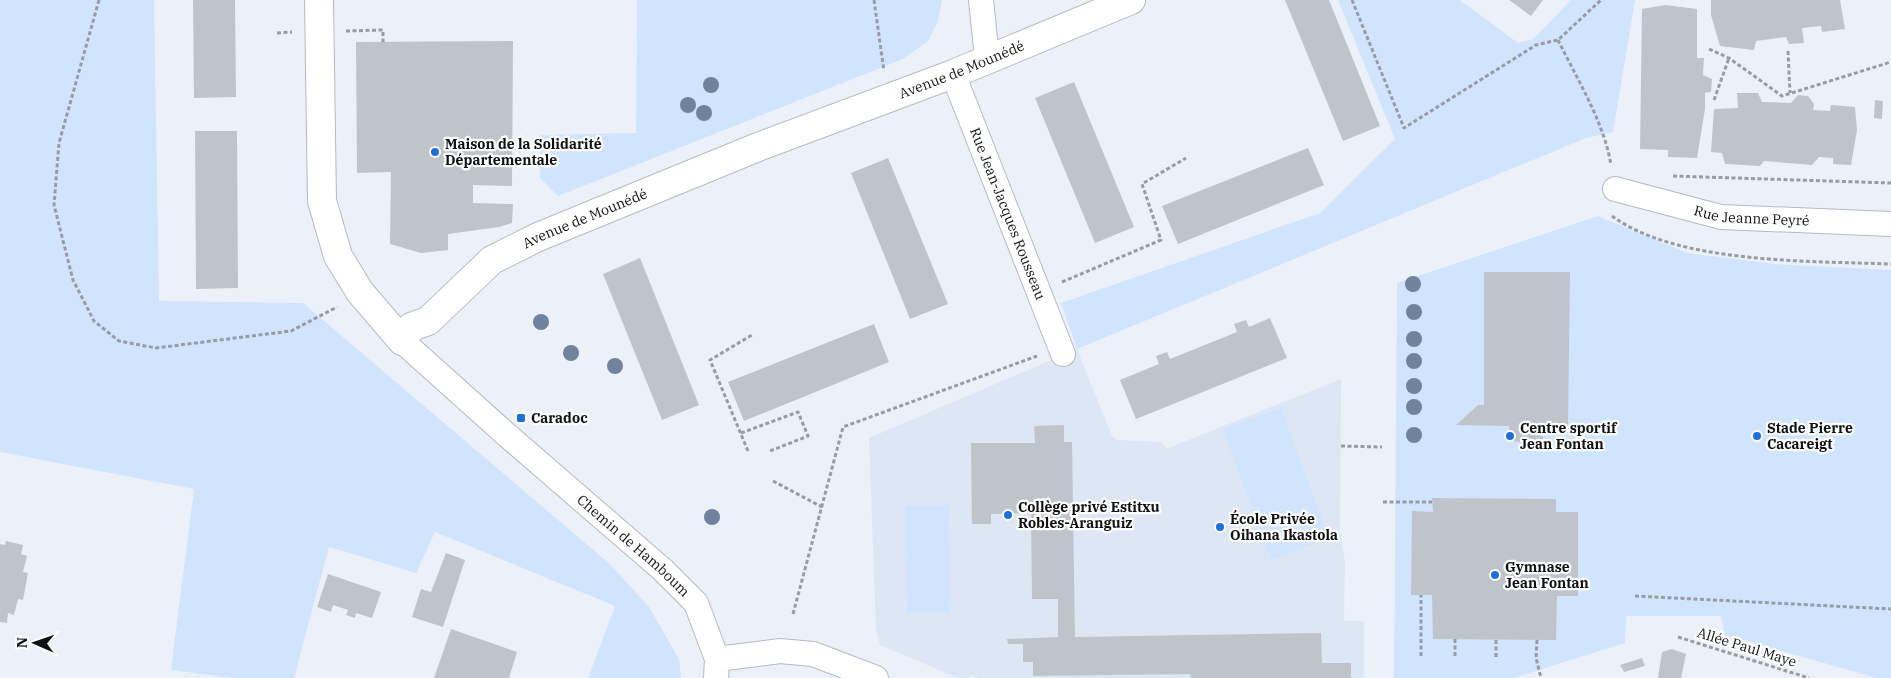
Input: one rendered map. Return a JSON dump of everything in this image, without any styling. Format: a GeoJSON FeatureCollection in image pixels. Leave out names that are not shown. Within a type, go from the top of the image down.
{"type":"FeatureCollection","features":[{"type":"Feature","properties":{"kind":"street"},"geometry":{"type":"LineString","coordinates":[[319,0],[322,201],[338,256],[360,292],[402,340]]}},
{"type":"Feature","properties":{"kind":"street"},"geometry":{"type":"LineString","coordinates":[[981,0],[987,58]]}},
{"type":"Feature","properties":{"kind":"street","name":"Avenue de Mounédé"},"geometry":{"type":"LineString","coordinates":[[402,340],[411,327],[428,321],[492,260],[538,238],[758,147],[953,74],[987,58],[1131,0]]}},
{"type":"Feature","properties":{"kind":"street","name":"Rue Jean-Jacques Rousseau"},"geometry":{"type":"LineString","coordinates":[[953,74],[1063,354]]}},
{"type":"Feature","properties":{"kind":"street","name":"Rue Jeanne Peyré"},"geometry":{"type":"LineString","coordinates":[[1615,189],[1721,217],[1891,224]]}},
{"type":"Feature","properties":{"kind":"street","name":"Chemin de Hamboum"},"geometry":{"type":"LineString","coordinates":[[402,340],[508,436],[664,570],[696,603],[716,668],[780,651],[813,654],[876,678]]}},
{"type":"Feature","properties":{"kind":"path"},"geometry":{"type":"LineString","coordinates":[[99,0],[58,143],[54,205],[73,280],[94,321],[119,341],[156,348],[291,331],[338,307]]}},
{"type":"Feature","properties":{"kind":"path"},"geometry":{"type":"LineString","coordinates":[[874,0],[884,71]]}},
{"type":"Feature","properties":{"kind":"path"},"geometry":{"type":"LineString","coordinates":[[1352,0],[1404,128],[1536,45],[1558,40],[1601,0]]}},
{"type":"Feature","properties":{"kind":"path"},"geometry":{"type":"LineString","coordinates":[[277,33],[299,32]]}},
{"type":"Feature","properties":{"kind":"path"},"geometry":{"type":"LineString","coordinates":[[1558,40],[1608,149],[1615,189],[1612,216],[1625,226],[1693,250],[1752,257],[1891,264]]}},
{"type":"Feature","properties":{"kind":"path"},"geometry":{"type":"LineString","coordinates":[[1709,49],[1729,58],[1782,96],[1891,62]]}},
{"type":"Feature","properties":{"kind":"path"},"geometry":{"type":"LineString","coordinates":[[1788,50],[1790,93]]}},
{"type":"Feature","properties":{"kind":"path"},"geometry":{"type":"LineString","coordinates":[[1714,100],[1729,58]]}},
{"type":"Feature","properties":{"kind":"path"},"geometry":{"type":"LineString","coordinates":[[1039,291],[1161,240],[1142,184],[1186,158]]}},
{"type":"Feature","properties":{"kind":"path"},"geometry":{"type":"LineString","coordinates":[[1672,176],[1891,184]]}},
{"type":"Feature","properties":{"kind":"path"},"geometry":{"type":"LineString","coordinates":[[748,451],[710,360],[752,336]]}},
{"type":"Feature","properties":{"kind":"path"},"geometry":{"type":"LineString","coordinates":[[793,614],[843,427],[1038,356]]}},
{"type":"Feature","properties":{"kind":"path"},"geometry":{"type":"LineString","coordinates":[[741,433],[798,412],[808,436],[770,451]]}},
{"type":"Feature","properties":{"kind":"path"},"geometry":{"type":"LineString","coordinates":[[1340,446],[1382,447]]}},
{"type":"Feature","properties":{"kind":"path"},"geometry":{"type":"LineString","coordinates":[[773,481],[822,507]]}},
{"type":"Feature","properties":{"kind":"path"},"geometry":{"type":"LineString","coordinates":[[1383,502],[1432,502]]}},
{"type":"Feature","properties":{"kind":"path"},"geometry":{"type":"LineString","coordinates":[[1421,595],[1421,656]]}},
{"type":"Feature","properties":{"kind":"path"},"geometry":{"type":"LineString","coordinates":[[1635,596],[1891,609]]}},
{"type":"Feature","properties":{"kind":"path","name":"Allée Paul Maye"},"geometry":{"type":"LineString","coordinates":[[1678,637],[1809,678]]}},
{"type":"Feature","properties":{"kind":"path"},"geometry":{"type":"LineString","coordinates":[[1455,639],[1455,657]]}},
{"type":"Feature","properties":{"kind":"path"},"geometry":{"type":"LineString","coordinates":[[1496,640],[1496,658]]}},
{"type":"Feature","properties":{"kind":"path"},"geometry":{"type":"LineString","coordinates":[[1537,640],[1536,658],[1541,678]]}},
{"type":"Feature","properties":{"kind":"shaded area"},"geometry":{"type":"Polygon","coordinates":[[[0,0],[154,0],[159,301],[303,303],[611,565],[649,607],[679,659],[681,678],[588,678],[615,606],[435,532],[416,573],[329,547],[294,678],[233,678],[171,670],[194,489],[0,452],[0,0]]]}},
{"type":"Feature","properties":{"kind":"shaded area"},"geometry":{"type":"Polygon","coordinates":[[[637,0],[942,0],[938,21],[928,41],[903,59],[558,196],[540,178],[541,135],[636,133],[637,0]]]}},
{"type":"Feature","properties":{"kind":"shaded area"},"geometry":{"type":"Polygon","coordinates":[[[1338,0],[1460,0],[1518,43],[1533,39],[1571,0],[1635,0],[1613,132],[1586,138],[1077,349],[1061,303],[1320,213],[1395,139],[1338,0]]]}},
{"type":"Feature","properties":{"kind":"shaded area"},"geometry":{"type":"Polygon","coordinates":[[[1598,216],[1687,253],[1775,264],[1891,270],[1891,678],[1877,678],[1725,635],[1721,616],[1626,616],[1625,643],[1514,678],[1394,678],[1397,283],[1598,216]]]}},
{"type":"Feature","properties":{"kind":"shaded area"},"geometry":{"type":"Polygon","coordinates":[[[1077,349],[1112,436],[1117,440],[1162,442],[1166,449],[1341,379],[1340,529],[1345,563],[1344,621],[1364,621],[1364,678],[978,678],[971,675],[969,678],[958,678],[880,645],[876,629],[869,438],[1077,349]]]}},
{"type":"Feature","properties":{"kind":"shaded area"},"geometry":{"type":"Polygon","coordinates":[[[1281,408],[1329,538],[1271,560],[1223,429],[1281,408]]]}},
{"type":"Feature","properties":{"kind":"shaded area"},"geometry":{"type":"Polygon","coordinates":[[[949,505],[950,612],[907,613],[905,506],[949,505]]]}},
{"type":"Feature","properties":{"kind":"building"},"geometry":{"type":"Polygon","coordinates":[[[193,0],[235,0],[236,97],[194,98],[193,0]]]}},
{"type":"Feature","properties":{"kind":"building"},"geometry":{"type":"Polygon","coordinates":[[[1285,0],[1329,0],[1380,126],[1343,141],[1285,0]]]}},
{"type":"Feature","properties":{"kind":"building"},"geometry":{"type":"Polygon","coordinates":[[[1509,0],[1543,0],[1531,16],[1509,0]]]}},
{"type":"Feature","properties":{"kind":"building"},"geometry":{"type":"Polygon","coordinates":[[[1711,0],[1840,0],[1845,29],[1822,32],[1821,26],[1802,28],[1804,43],[1789,44],[1786,37],[1756,41],[1754,50],[1720,46],[1711,15],[1711,0]]]}},
{"type":"Feature","properties":{"kind":"building"},"geometry":{"type":"Polygon","coordinates":[[[1665,5],[1697,9],[1697,58],[1704,58],[1703,75],[1712,79],[1711,92],[1705,93],[1705,109],[1697,158],[1668,157],[1668,150],[1640,149],[1642,9],[1665,5]]]}},
{"type":"Feature","properties":{"kind":"building","name":"Maison de la Solidarité Départementale"},"geometry":{"type":"Polygon","coordinates":[[[513,41],[512,186],[473,185],[473,203],[513,204],[512,223],[499,227],[448,234],[448,250],[421,253],[390,244],[391,172],[357,173],[356,42],[513,41]]]}},
{"type":"Feature","properties":{"kind":"building"},"geometry":{"type":"Polygon","coordinates":[[[1074,82],[1134,227],[1095,243],[1035,98],[1074,82]]]}},
{"type":"Feature","properties":{"kind":"building"},"geometry":{"type":"Polygon","coordinates":[[[1737,93],[1758,93],[1762,102],[1791,103],[1798,95],[1808,96],[1814,104],[1813,110],[1830,111],[1831,105],[1855,107],[1857,130],[1851,165],[1833,164],[1833,158],[1819,157],[1812,165],[1764,161],[1760,166],[1725,164],[1722,153],[1711,152],[1714,109],[1738,108],[1737,93]]]}},
{"type":"Feature","properties":{"kind":"building"},"geometry":{"type":"Polygon","coordinates":[[[1875,100],[1883,101],[1882,119],[1874,118],[1875,100]]]}},
{"type":"Feature","properties":{"kind":"building"},"geometry":{"type":"Polygon","coordinates":[[[195,131],[237,131],[238,288],[196,289],[195,131]]]}},
{"type":"Feature","properties":{"kind":"building"},"geometry":{"type":"Polygon","coordinates":[[[1308,148],[1324,185],[1178,244],[1162,206],[1308,148]]]}},
{"type":"Feature","properties":{"kind":"building"},"geometry":{"type":"Polygon","coordinates":[[[888,158],[948,304],[910,319],[851,173],[888,158]]]}},
{"type":"Feature","properties":{"kind":"building"},"geometry":{"type":"Polygon","coordinates":[[[640,258],[699,405],[662,420],[603,274],[640,258]]]}},
{"type":"Feature","properties":{"kind":"building"},"geometry":{"type":"Polygon","coordinates":[[[1484,272],[1570,272],[1568,426],[1542,426],[1543,439],[1528,444],[1509,440],[1509,426],[1456,425],[1478,405],[1484,405],[1484,272]]]}},
{"type":"Feature","properties":{"kind":"building"},"geometry":{"type":"Polygon","coordinates":[[[1270,318],[1287,358],[1136,419],[1120,380],[1159,364],[1156,356],[1167,352],[1170,359],[1237,332],[1234,324],[1246,320],[1249,327],[1270,318]]]}},
{"type":"Feature","properties":{"kind":"building"},"geometry":{"type":"Polygon","coordinates":[[[874,324],[889,362],[744,421],[728,382],[874,324]]]}},
{"type":"Feature","properties":{"kind":"building"},"geometry":{"type":"Polygon","coordinates":[[[1064,425],[1064,442],[1072,442],[1075,637],[1321,633],[1322,663],[1351,663],[1351,678],[1191,678],[1190,674],[1033,676],[1033,662],[1023,662],[1023,644],[1008,644],[1007,639],[1058,637],[1058,599],[1032,599],[1031,513],[991,514],[991,524],[972,524],[971,443],[1035,443],[1034,426],[1064,425]]]}},
{"type":"Feature","properties":{"kind":"building","name":"Gymnase Jean Fontan"},"geometry":{"type":"Polygon","coordinates":[[[1432,498],[1556,499],[1556,512],[1578,512],[1578,596],[1557,596],[1556,640],[1433,639],[1432,595],[1411,595],[1412,511],[1433,512],[1432,498]]]}},
{"type":"Feature","properties":{"kind":"building"},"geometry":{"type":"Polygon","coordinates":[[[6,541],[23,545],[21,554],[27,556],[23,572],[28,573],[23,600],[18,599],[14,615],[8,613],[7,623],[0,622],[0,544],[5,545],[6,541]]]}},
{"type":"Feature","properties":{"kind":"building"},"geometry":{"type":"Polygon","coordinates":[[[446,553],[465,560],[443,627],[412,617],[421,589],[431,592],[446,553]]]}},
{"type":"Feature","properties":{"kind":"building"},"geometry":{"type":"Polygon","coordinates":[[[328,574],[381,592],[372,618],[356,613],[355,618],[346,615],[348,610],[333,605],[331,612],[317,607],[328,574]]]}},
{"type":"Feature","properties":{"kind":"building"},"geometry":{"type":"Polygon","coordinates":[[[451,629],[517,652],[509,678],[434,678],[451,629]]]}},
{"type":"Feature","properties":{"kind":"building"},"geometry":{"type":"Polygon","coordinates":[[[1672,649],[1686,654],[1681,678],[1658,678],[1662,652],[1672,649]]]}},
{"type":"Feature","properties":{"kind":"building"},"geometry":{"type":"Polygon","coordinates":[[[1642,658],[1645,666],[1624,672],[1620,665],[1642,658]]]}},
{"type":"Feature","properties":{"kind":"place","name":"Maison de la Solidarité Départementale"},"geometry":{"type":"Point","coordinates":[435,152]}},
{"type":"Feature","properties":{"kind":"place","name":"Caradoc"},"geometry":{"type":"Point","coordinates":[521,418]}},
{"type":"Feature","properties":{"kind":"place","name":"Centre sportif Jean Fontan"},"geometry":{"type":"Point","coordinates":[1510,436]}},
{"type":"Feature","properties":{"kind":"place","name":"Stade Pierre Cacareigt"},"geometry":{"type":"Point","coordinates":[1757,436]}},
{"type":"Feature","properties":{"kind":"place","name":"Collège privé Estitxu Robles-Aranguiz"},"geometry":{"type":"Point","coordinates":[1008,515]}},
{"type":"Feature","properties":{"kind":"place","name":"École Privée Oihana Ikastola"},"geometry":{"type":"Point","coordinates":[1220,527]}},
{"type":"Feature","properties":{"kind":"place","name":"Gymnase Jean Fontan"},"geometry":{"type":"Point","coordinates":[1495,575]}}]}
